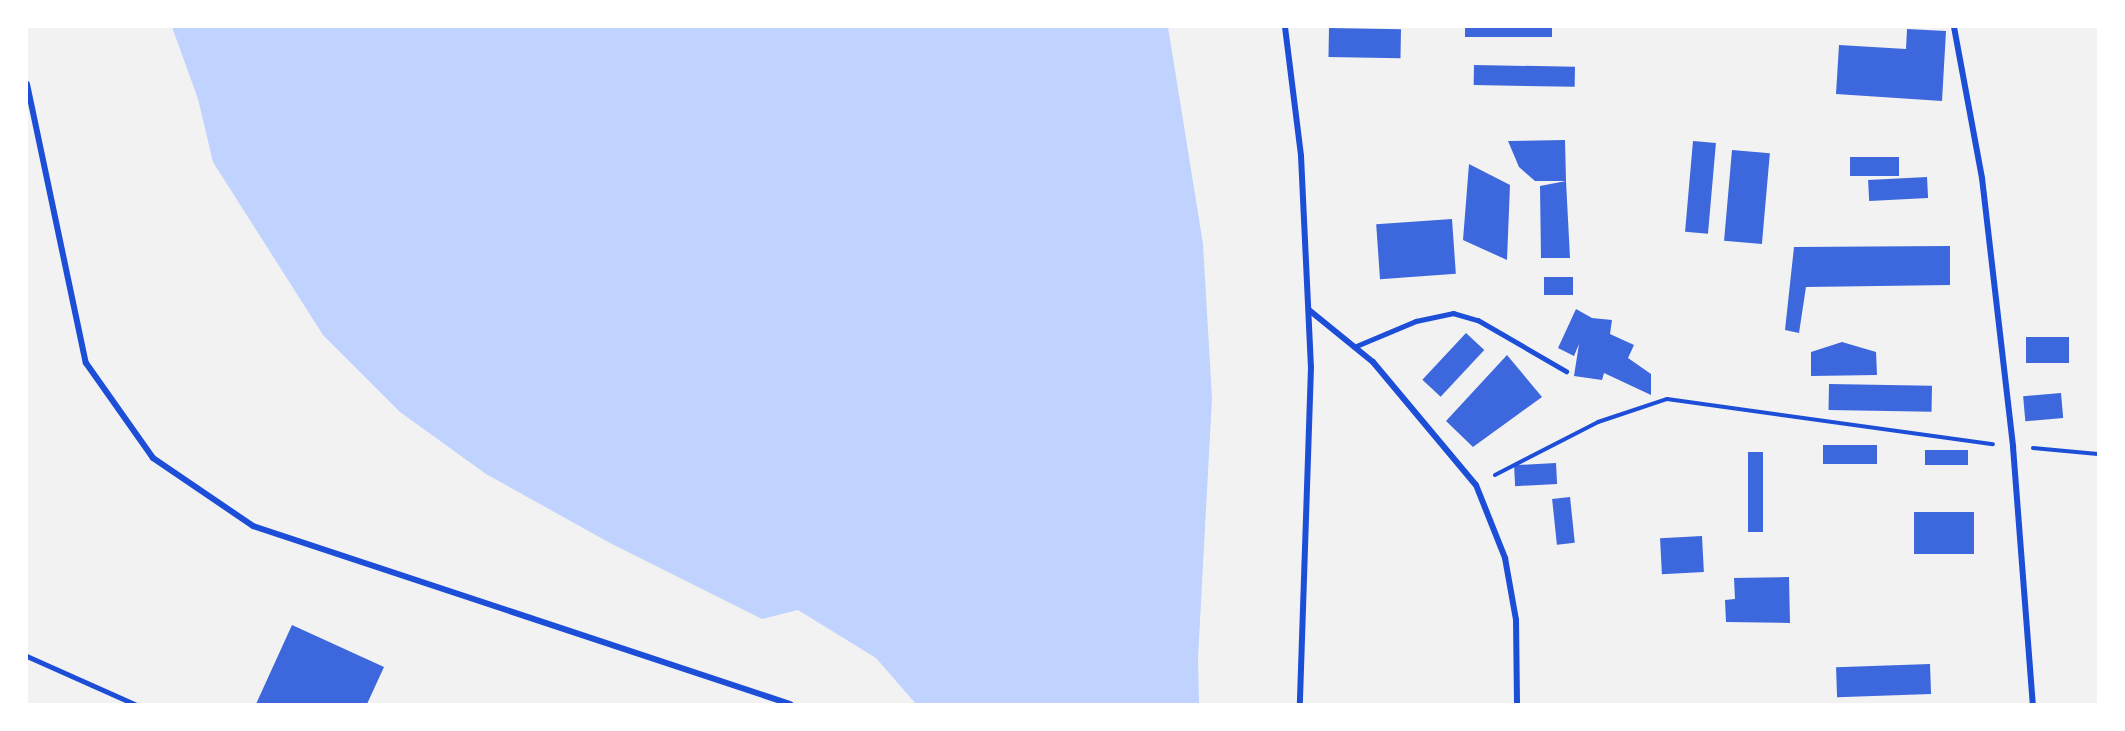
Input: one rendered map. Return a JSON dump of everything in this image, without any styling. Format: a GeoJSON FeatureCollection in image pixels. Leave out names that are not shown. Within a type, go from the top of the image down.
{"type":"FeatureCollection","features":[{"type":"Feature","properties":{"kind":"street"},"geometry":{"type":"LineString","coordinates":[[1285,27],[1301,156],[1311,367],[1300,704]]}},
{"type":"Feature","properties":{"kind":"street"},"geometry":{"type":"LineString","coordinates":[[1954,27],[1982,178],[2013,447],[2033,704]]}},
{"type":"Feature","properties":{"kind":"street"},"geometry":{"type":"LineString","coordinates":[[27,84],[86,363],[153,458],[253,526],[790,704]]}},
{"type":"Feature","properties":{"kind":"street"},"geometry":{"type":"LineString","coordinates":[[1309,310],[1373,362],[1476,485],[1505,558],[1516,620],[1517,704]]}},
{"type":"Feature","properties":{"kind":"lane"},"geometry":{"type":"LineString","coordinates":[[1354,347],[1416,321],[1453,313],[1478,320],[1566,372]]}},
{"type":"Feature","properties":{"kind":"lane"},"geometry":{"type":"LineString","coordinates":[[27,656],[135,704]]}},
{"type":"Feature","properties":{"kind":"path"},"geometry":{"type":"LineString","coordinates":[[1476,485],[1598,422],[1667,399],[2013,447],[2098,454]]}},
{"type":"Feature","properties":{"kind":"water"},"geometry":{"type":"Polygon","coordinates":[[[172,27],[1168,27],[1203,244],[1212,398],[1198,658],[1199,704],[916,704],[876,658],[798,610],[762,619],[610,543],[486,474],[400,412],[323,335],[213,162],[198,99],[172,27]]]}},
{"type":"Feature","properties":{"kind":"building"},"geometry":{"type":"Polygon","coordinates":[[[1465,27],[1552,27],[1552,37],[1465,37],[1465,27]]]}},
{"type":"Feature","properties":{"kind":"building"},"geometry":{"type":"Polygon","coordinates":[[[1329,28],[1401,29],[1400,58],[1328,57],[1329,28]]]}},
{"type":"Feature","properties":{"kind":"building"},"geometry":{"type":"Polygon","coordinates":[[[1907,29],[1946,31],[1942,101],[1836,94],[1839,45],[1906,49],[1907,29]]]}},
{"type":"Feature","properties":{"kind":"building"},"geometry":{"type":"Polygon","coordinates":[[[1474,65],[1575,67],[1575,87],[1474,85],[1474,65]]]}},
{"type":"Feature","properties":{"kind":"building"},"geometry":{"type":"Polygon","coordinates":[[[1565,140],[1566,181],[1535,181],[1519,167],[1508,141],[1565,140]]]}},
{"type":"Feature","properties":{"kind":"building"},"geometry":{"type":"Polygon","coordinates":[[[1693,141],[1716,143],[1708,234],[1685,232],[1693,141]]]}},
{"type":"Feature","properties":{"kind":"building"},"geometry":{"type":"Polygon","coordinates":[[[1732,150],[1770,153],[1762,244],[1724,241],[1732,150]]]}},
{"type":"Feature","properties":{"kind":"building"},"geometry":{"type":"Polygon","coordinates":[[[1850,157],[1899,157],[1899,176],[1850,176],[1850,157]]]}},
{"type":"Feature","properties":{"kind":"building"},"geometry":{"type":"Polygon","coordinates":[[[1469,164],[1510,185],[1507,260],[1463,240],[1469,164]]]}},
{"type":"Feature","properties":{"kind":"building"},"geometry":{"type":"Polygon","coordinates":[[[1927,177],[1928,198],[1869,201],[1868,180],[1927,177]]]}},
{"type":"Feature","properties":{"kind":"building"},"geometry":{"type":"Polygon","coordinates":[[[1566,181],[1570,258],[1541,258],[1540,186],[1566,181]]]}},
{"type":"Feature","properties":{"kind":"building"},"geometry":{"type":"Polygon","coordinates":[[[1452,219],[1456,274],[1380,279],[1376,224],[1452,219]]]}},
{"type":"Feature","properties":{"kind":"building"},"geometry":{"type":"Polygon","coordinates":[[[1950,246],[1950,285],[1806,287],[1799,333],[1785,330],[1794,247],[1950,246]]]}},
{"type":"Feature","properties":{"kind":"building"},"geometry":{"type":"Polygon","coordinates":[[[1544,277],[1573,277],[1573,295],[1544,295],[1544,277]]]}},
{"type":"Feature","properties":{"kind":"building"},"geometry":{"type":"Polygon","coordinates":[[[1576,309],[1592,318],[1612,320],[1610,334],[1634,345],[1628,358],[1651,374],[1651,395],[1604,373],[1602,380],[1574,376],[1579,344],[1574,356],[1558,348],[1576,309]]]}},
{"type":"Feature","properties":{"kind":"building"},"geometry":{"type":"Polygon","coordinates":[[[1466,333],[1484,350],[1441,397],[1422,380],[1466,333]]]}},
{"type":"Feature","properties":{"kind":"building"},"geometry":{"type":"Polygon","coordinates":[[[2026,337],[2069,337],[2069,363],[2026,363],[2026,337]]]}},
{"type":"Feature","properties":{"kind":"building"},"geometry":{"type":"Polygon","coordinates":[[[1842,342],[1876,352],[1877,375],[1811,376],[1811,352],[1842,342]]]}},
{"type":"Feature","properties":{"kind":"building"},"geometry":{"type":"Polygon","coordinates":[[[1507,355],[1542,397],[1473,447],[1446,421],[1507,355]]]}},
{"type":"Feature","properties":{"kind":"building"},"geometry":{"type":"Polygon","coordinates":[[[1829,384],[1932,386],[1932,412],[1829,410],[1829,384]]]}},
{"type":"Feature","properties":{"kind":"building"},"geometry":{"type":"Polygon","coordinates":[[[2061,393],[2063,418],[2025,421],[2023,396],[2061,393]]]}},
{"type":"Feature","properties":{"kind":"building"},"geometry":{"type":"Polygon","coordinates":[[[1823,445],[1877,445],[1877,464],[1823,464],[1823,445]]]}},
{"type":"Feature","properties":{"kind":"building"},"geometry":{"type":"Polygon","coordinates":[[[1925,450],[1968,450],[1968,465],[1925,465],[1925,450]]]}},
{"type":"Feature","properties":{"kind":"building"},"geometry":{"type":"Polygon","coordinates":[[[1748,452],[1763,452],[1763,532],[1748,532],[1748,452]]]}},
{"type":"Feature","properties":{"kind":"building"},"geometry":{"type":"Polygon","coordinates":[[[1556,463],[1557,484],[1515,486],[1514,465],[1556,463]]]}},
{"type":"Feature","properties":{"kind":"building"},"geometry":{"type":"Polygon","coordinates":[[[1570,497],[1575,543],[1557,545],[1552,499],[1570,497]]]}},
{"type":"Feature","properties":{"kind":"building"},"geometry":{"type":"Polygon","coordinates":[[[1914,512],[1974,512],[1974,554],[1914,554],[1914,512]]]}},
{"type":"Feature","properties":{"kind":"building"},"geometry":{"type":"Polygon","coordinates":[[[1702,536],[1704,572],[1662,574],[1660,538],[1702,536]]]}},
{"type":"Feature","properties":{"kind":"building"},"geometry":{"type":"Polygon","coordinates":[[[1789,577],[1790,623],[1726,622],[1725,600],[1735,599],[1734,578],[1789,577]]]}},
{"type":"Feature","properties":{"kind":"building"},"geometry":{"type":"Polygon","coordinates":[[[292,625],[384,667],[367,704],[256,704],[292,625]]]}},
{"type":"Feature","properties":{"kind":"building"},"geometry":{"type":"Polygon","coordinates":[[[1930,664],[1931,694],[1837,697],[1836,667],[1930,664]]]}}]}
